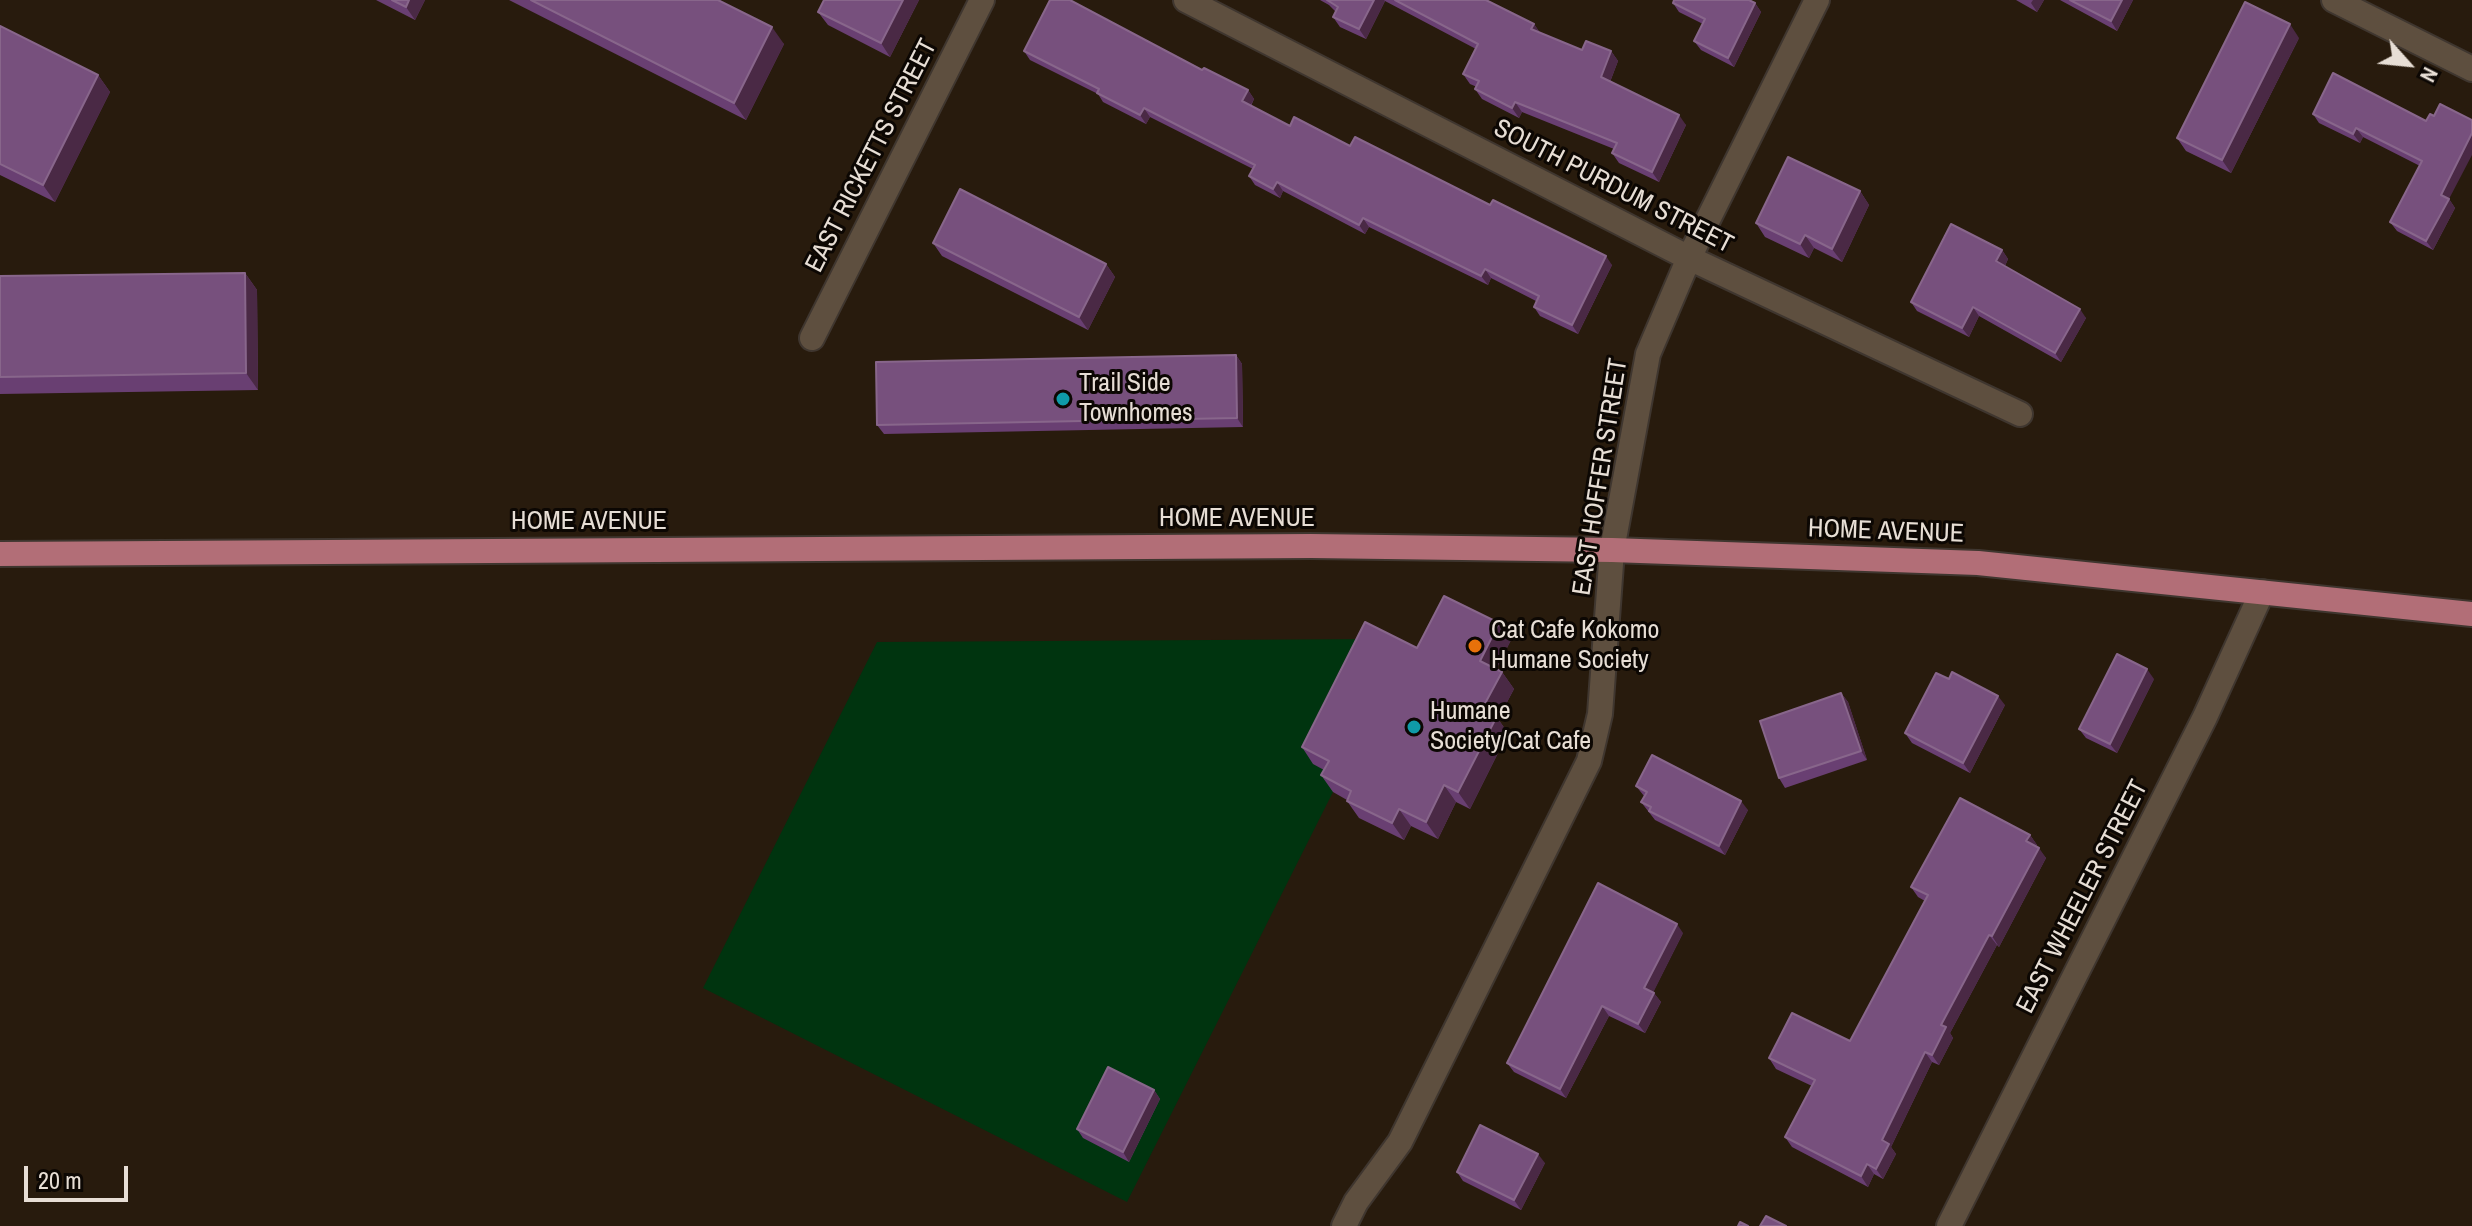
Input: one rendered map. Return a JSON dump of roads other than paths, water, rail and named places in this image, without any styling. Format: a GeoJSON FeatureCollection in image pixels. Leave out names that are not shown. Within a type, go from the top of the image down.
{"type":"FeatureCollection","features":[{"type":"Feature","properties":{"kind":"main road","name":"HOME AVENUE"},"geometry":{"type":"LineString","coordinates":[[0,554],[1311,546],[1612,550],[1978,563],[2472,614]]}},
{"type":"Feature","properties":{"kind":"street","name":"EAST RICKETTS STREET"},"geometry":{"type":"LineString","coordinates":[[812,338],[982,0]]}},
{"type":"Feature","properties":{"kind":"street","name":"SOUTH PURDUM STREET"},"geometry":{"type":"LineString","coordinates":[[1186,0],[1689,258],[2020,414]]}},
{"type":"Feature","properties":{"kind":"street","name":"EAST HOFFER STREET"},"geometry":{"type":"LineString","coordinates":[[1344,1226],[1356,1202],[1400,1142],[1589,761],[1600,714],[1612,550],[1648,354],[1689,258],[1817,0]]}},
{"type":"Feature","properties":{"kind":"street"},"geometry":{"type":"LineString","coordinates":[[2334,0],[2472,69]]}},
{"type":"Feature","properties":{"kind":"street","name":"EAST WHEELER STREET"},"geometry":{"type":"LineString","coordinates":[[1949,1226],[2198,731],[2262,592]]}},
{"type":"Feature","properties":{"kind":"place","name":"Trail Side Townhomes"},"geometry":{"type":"Point","coordinates":[1063,399]}},
{"type":"Feature","properties":{"kind":"place","name":"Cat Cafe Kokomo Humane Society"},"geometry":{"type":"Point","coordinates":[1475,646]}},
{"type":"Feature","properties":{"kind":"place","name":"Humane Society/Cat Cafe"},"geometry":{"type":"Point","coordinates":[1414,727]}}]}
